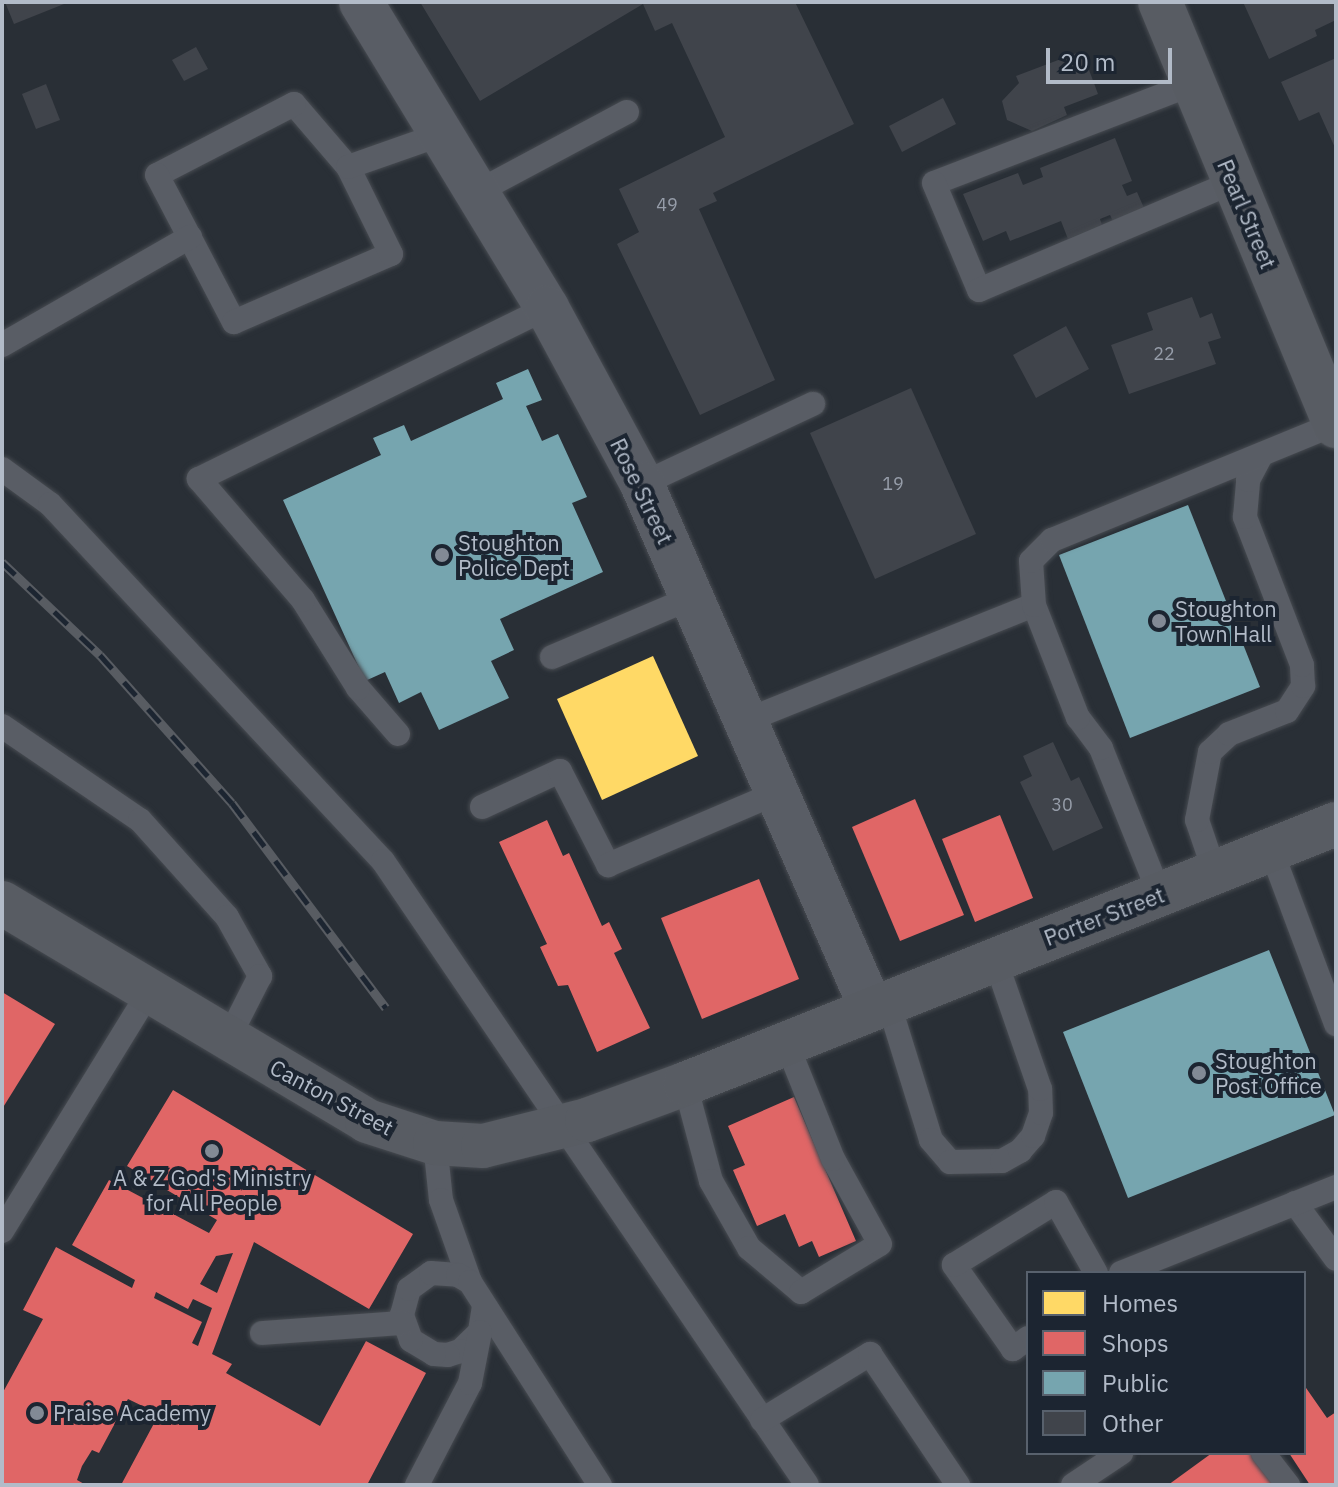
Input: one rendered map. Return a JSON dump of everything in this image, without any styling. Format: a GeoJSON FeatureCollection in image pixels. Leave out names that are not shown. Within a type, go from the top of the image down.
{"type":"FeatureCollection","features":[{"type":"Feature","properties":{"kind":"main road","name":"Pearl Street"},"geometry":{"type":"LineString","coordinates":[[1160,2],[1336,425]]}},
{"type":"Feature","properties":{"kind":"main road","name":"Porter Street"},"geometry":{"type":"LineString","coordinates":[[880,1005],[1336,824]]}},
{"type":"Feature","properties":{"kind":"main road","name":"Canton Street"},"geometry":{"type":"LineString","coordinates":[[2,903],[367,1121],[435,1143],[483,1146],[562,1127],[685,1084],[880,1005]]}},
{"type":"Feature","properties":{"kind":"street","name":"Rose Street"},"geometry":{"type":"LineString","coordinates":[[361,2],[547,308],[642,484],[777,793],[880,1005]]}},
{"type":"Feature","properties":{"kind":"lane"},"geometry":{"type":"LineString","coordinates":[[1192,84],[934,183],[979,290],[1234,182]]}},
{"type":"Feature","properties":{"kind":"lane"},"geometry":{"type":"LineString","coordinates":[[294,104],[348,167],[391,254],[234,322],[157,175],[294,104]]}},
{"type":"Feature","properties":{"kind":"lane"},"geometry":{"type":"LineString","coordinates":[[477,192],[627,112]]}},
{"type":"Feature","properties":{"kind":"lane"},"geometry":{"type":"LineString","coordinates":[[348,167],[442,134]]}},
{"type":"Feature","properties":{"kind":"lane"},"geometry":{"type":"LineString","coordinates":[[2,345],[190,237]]}},
{"type":"Feature","properties":{"kind":"lane"},"geometry":{"type":"LineString","coordinates":[[398,734],[358,688],[303,600],[199,479],[547,308]]}},
{"type":"Feature","properties":{"kind":"lane"},"geometry":{"type":"LineString","coordinates":[[642,484],[813,404]]}},
{"type":"Feature","properties":{"kind":"lane"},"geometry":{"type":"LineString","coordinates":[[1160,895],[1101,748],[1078,718],[1034,605],[1031,561],[1052,540],[1336,425]]}},
{"type":"Feature","properties":{"kind":"lane"},"geometry":{"type":"LineString","coordinates":[[1215,873],[1197,820],[1210,752],[1229,734],[1287,711],[1303,686],[1302,665],[1245,517],[1248,480],[1261,456]]}},
{"type":"Feature","properties":{"kind":"lane"},"geometry":{"type":"LineString","coordinates":[[2,469],[50,504],[383,861],[807,1485]]}},
{"type":"Feature","properties":{"kind":"lane"},"geometry":{"type":"LineString","coordinates":[[552,657],[691,598]]}},
{"type":"Feature","properties":{"kind":"lane"},"geometry":{"type":"LineString","coordinates":[[745,721],[1034,605]]}},
{"type":"Feature","properties":{"kind":"lane"},"geometry":{"type":"LineString","coordinates":[[2,726],[140,820],[227,917],[260,976],[228,1039]]}},
{"type":"Feature","properties":{"kind":"lane"},"geometry":{"type":"LineString","coordinates":[[482,807],[560,771],[608,865],[777,793]]}},
{"type":"Feature","properties":{"kind":"lane"},"geometry":{"type":"LineString","coordinates":[[1271,850],[1336,1024]]}},
{"type":"Feature","properties":{"kind":"lane"},"geometry":{"type":"LineString","coordinates":[[880,1005],[931,1140],[950,1162],[1002,1161],[1020,1151],[1033,1136],[1041,1113],[1040,1089],[995,959]]}},
{"type":"Feature","properties":{"kind":"lane"},"geometry":{"type":"LineString","coordinates":[[2,1231],[149,992]]}},
{"type":"Feature","properties":{"kind":"lane"},"geometry":{"type":"LineString","coordinates":[[685,1084],[711,1181],[749,1248],[801,1292],[880,1244],[833,1159],[786,1042]]}},
{"type":"Feature","properties":{"kind":"lane"},"geometry":{"type":"LineString","coordinates":[[435,1143],[450,1238],[470,1282],[600,1485]]}},
{"type":"Feature","properties":{"kind":"lane"},"geometry":{"type":"LineString","coordinates":[[1126,1271],[1336,1187]]}},
{"type":"Feature","properties":{"kind":"lane"},"geometry":{"type":"LineString","coordinates":[[1026,1339],[1013,1349],[954,1265],[1056,1202],[1095,1271]]}},
{"type":"Feature","properties":{"kind":"lane"},"geometry":{"type":"LineString","coordinates":[[1295,1203],[1336,1259]]}},
{"type":"Feature","properties":{"kind":"lane"},"geometry":{"type":"LineString","coordinates":[[470,1282],[445,1272],[419,1279],[403,1301],[403,1323],[411,1340],[434,1354],[460,1351],[480,1332]]}},
{"type":"Feature","properties":{"kind":"lane"},"geometry":{"type":"LineString","coordinates":[[417,1485],[470,1383],[484,1306]]}},
{"type":"Feature","properties":{"kind":"lane"},"geometry":{"type":"LineString","coordinates":[[262,1333],[403,1323]]}},
{"type":"Feature","properties":{"kind":"lane"},"geometry":{"type":"LineString","coordinates":[[762,1420],[870,1354],[958,1485]]}},
{"type":"Feature","properties":{"kind":"lane"},"geometry":{"type":"LineString","coordinates":[[1073,1485],[1118,1455]]}},
{"type":"Feature","properties":{"kind":"lane"},"geometry":{"type":"LineString","coordinates":[[1265,1455],[1288,1485]]}},
{"type":"Feature","properties":{"kind":"building: Homes"},"geometry":{"type":"Polygon","coordinates":[[[653,656],[698,756],[602,800],[557,699],[653,656]]]}},
{"type":"Feature","properties":{"kind":"building: Shops"},"geometry":{"type":"Polygon","coordinates":[[[915,799],[964,915],[900,941],[852,827],[915,799]]]}},
{"type":"Feature","properties":{"kind":"building: Shops"},"geometry":{"type":"Polygon","coordinates":[[[1000,815],[1033,898],[975,922],[942,839],[1000,815]]]}},
{"type":"Feature","properties":{"kind":"building: Shops"},"geometry":{"type":"Polygon","coordinates":[[[547,820],[563,856],[569,853],[602,926],[609,922],[622,949],[614,953],[650,1028],[597,1052],[568,985],[558,986],[540,947],[547,944],[499,842],[547,820]]]}},
{"type":"Feature","properties":{"kind":"building: Shops"},"geometry":{"type":"Polygon","coordinates":[[[759,879],[799,979],[702,1019],[661,918],[759,879]]]}},
{"type":"Feature","properties":{"kind":"building: Shops"},"geometry":{"type":"Polygon","coordinates":[[[2,992],[55,1024],[2,1109],[2,992]]]}},
{"type":"Feature","properties":{"kind":"building: Shops"},"geometry":{"type":"Polygon","coordinates":[[[173,1090],[413,1234],[369,1309],[254,1242],[212,1354],[232,1364],[226,1373],[320,1426],[366,1341],[426,1373],[367,1485],[121,1485],[159,1414],[128,1399],[99,1453],[92,1450],[82,1466],[77,1480],[86,1485],[2,1485],[2,1394],[43,1319],[23,1310],[56,1247],[132,1288],[135,1280],[72,1245],[109,1180],[209,1233],[217,1220],[127,1166],[173,1090]],[[233,1253],[216,1256],[200,1284],[217,1293],[233,1253]],[[156,1292],[154,1298],[202,1322],[192,1343],[198,1346],[212,1308],[193,1299],[188,1309],[156,1292]]]}},
{"type":"Feature","properties":{"kind":"building: Shops"},"geometry":{"type":"Polygon","coordinates":[[[794,1097],[856,1241],[819,1257],[812,1241],[799,1247],[785,1214],[757,1226],[733,1170],[745,1165],[728,1126],[794,1097]]]}},
{"type":"Feature","properties":{"kind":"building: Shops"},"geometry":{"type":"Polygon","coordinates":[[[1306,1388],[1327,1418],[1336,1412],[1336,1485],[1310,1485],[1290,1455],[1306,1455],[1306,1388]]]}},
{"type":"Feature","properties":{"kind":"building: Shops"},"geometry":{"type":"Polygon","coordinates":[[[1209,1455],[1255,1455],[1277,1485],[1168,1485],[1209,1455]]]}},
{"type":"Feature","properties":{"kind":"building: Public"},"geometry":{"type":"Polygon","coordinates":[[[528,369],[542,400],[526,406],[542,441],[558,434],[587,497],[572,503],[603,572],[500,619],[514,650],[491,661],[509,698],[439,730],[421,692],[399,703],[385,672],[365,681],[283,500],[381,455],[373,438],[404,425],[411,441],[503,399],[496,383],[528,369]]]}},
{"type":"Feature","properties":{"kind":"building: Public","name":"Stoughton Town Hall"},"geometry":{"type":"Polygon","coordinates":[[[1188,505],[1260,687],[1130,738],[1059,555],[1188,505]]]}},
{"type":"Feature","properties":{"kind":"building: Public"},"geometry":{"type":"Polygon","coordinates":[[[1269,950],[1335,1115],[1128,1198],[1063,1032],[1269,950]]]}},
{"type":"Feature","properties":{"kind":"building: Other"},"geometry":{"type":"Polygon","coordinates":[[[5,2],[69,2],[14,24],[5,2]]]}},
{"type":"Feature","properties":{"kind":"building: Other"},"geometry":{"type":"Polygon","coordinates":[[[420,2],[795,2],[854,124],[713,193],[717,201],[699,209],[775,380],[700,415],[617,244],[639,232],[619,189],[725,137],[672,23],[655,31],[643,4],[480,101],[420,2]]]}},
{"type":"Feature","properties":{"kind":"building: Other"},"geometry":{"type":"Polygon","coordinates":[[[1243,2],[1336,2],[1336,20],[1315,30],[1317,36],[1269,59],[1243,2]]]}},
{"type":"Feature","properties":{"kind":"building: Other"},"geometry":{"type":"Polygon","coordinates":[[[196,47],[208,69],[184,81],[172,60],[196,47]]]}},
{"type":"Feature","properties":{"kind":"building: Other"},"geometry":{"type":"Polygon","coordinates":[[[1082,51],[1098,94],[1064,107],[1067,115],[1032,131],[1007,120],[1002,101],[1019,83],[1016,76],[1082,51]]]}},
{"type":"Feature","properties":{"kind":"building: Other"},"geometry":{"type":"Polygon","coordinates":[[[1336,58],[1336,150],[1319,112],[1299,121],[1281,82],[1336,58]]]}},
{"type":"Feature","properties":{"kind":"building: Other"},"geometry":{"type":"Polygon","coordinates":[[[46,84],[60,120],[36,129],[22,94],[46,84]]]}},
{"type":"Feature","properties":{"kind":"building: Other"},"geometry":{"type":"Polygon","coordinates":[[[943,98],[956,124],[902,152],[889,126],[943,98]]]}},
{"type":"Feature","properties":{"kind":"building: Other"},"geometry":{"type":"Polygon","coordinates":[[[1115,138],[1132,181],[1122,185],[1127,196],[1137,192],[1144,208],[1113,221],[1110,215],[1100,219],[1102,225],[1068,239],[1061,221],[1010,241],[1006,231],[983,241],[963,194],[1018,173],[1023,185],[1043,177],[1040,168],[1115,138]]]}},
{"type":"Feature","properties":{"kind":"building: Other"},"geometry":{"type":"Polygon","coordinates":[[[1192,297],[1200,318],[1212,313],[1221,338],[1208,342],[1216,364],[1129,394],[1111,345],[1153,330],[1147,313],[1192,297]]]}},
{"type":"Feature","properties":{"kind":"building: Other"},"geometry":{"type":"Polygon","coordinates":[[[1066,326],[1089,369],[1036,398],[1013,355],[1066,326]]]}},
{"type":"Feature","properties":{"kind":"building: Other"},"geometry":{"type":"Polygon","coordinates":[[[911,388],[976,534],[875,579],[810,433],[911,388]]]}},
{"type":"Feature","properties":{"kind":"building: Other"},"geometry":{"type":"Polygon","coordinates":[[[1053,742],[1071,781],[1079,777],[1103,828],[1053,851],[1020,782],[1032,776],[1023,756],[1053,742]]]}},
{"type":"Feature","properties":{"kind":"railway"},"geometry":{"type":"LineString","coordinates":[[2,562],[100,655],[232,803],[386,1008]]}},
{"type":"Feature","properties":{"kind":"place","name":"Stoughton Police Dept"},"geometry":{"type":"Point","coordinates":[442,555]}},
{"type":"Feature","properties":{"kind":"place","name":"Stoughton Town Hall"},"geometry":{"type":"Point","coordinates":[1159,621]}},
{"type":"Feature","properties":{"kind":"place","name":"Stoughton Post Office"},"geometry":{"type":"Point","coordinates":[1199,1073]}},
{"type":"Feature","properties":{"kind":"place","name":"A & Z God's Ministry for All People"},"geometry":{"type":"Point","coordinates":[212,1151]}},
{"type":"Feature","properties":{"kind":"place","name":"Praise Academy"},"geometry":{"type":"Point","coordinates":[37,1413]}}]}
